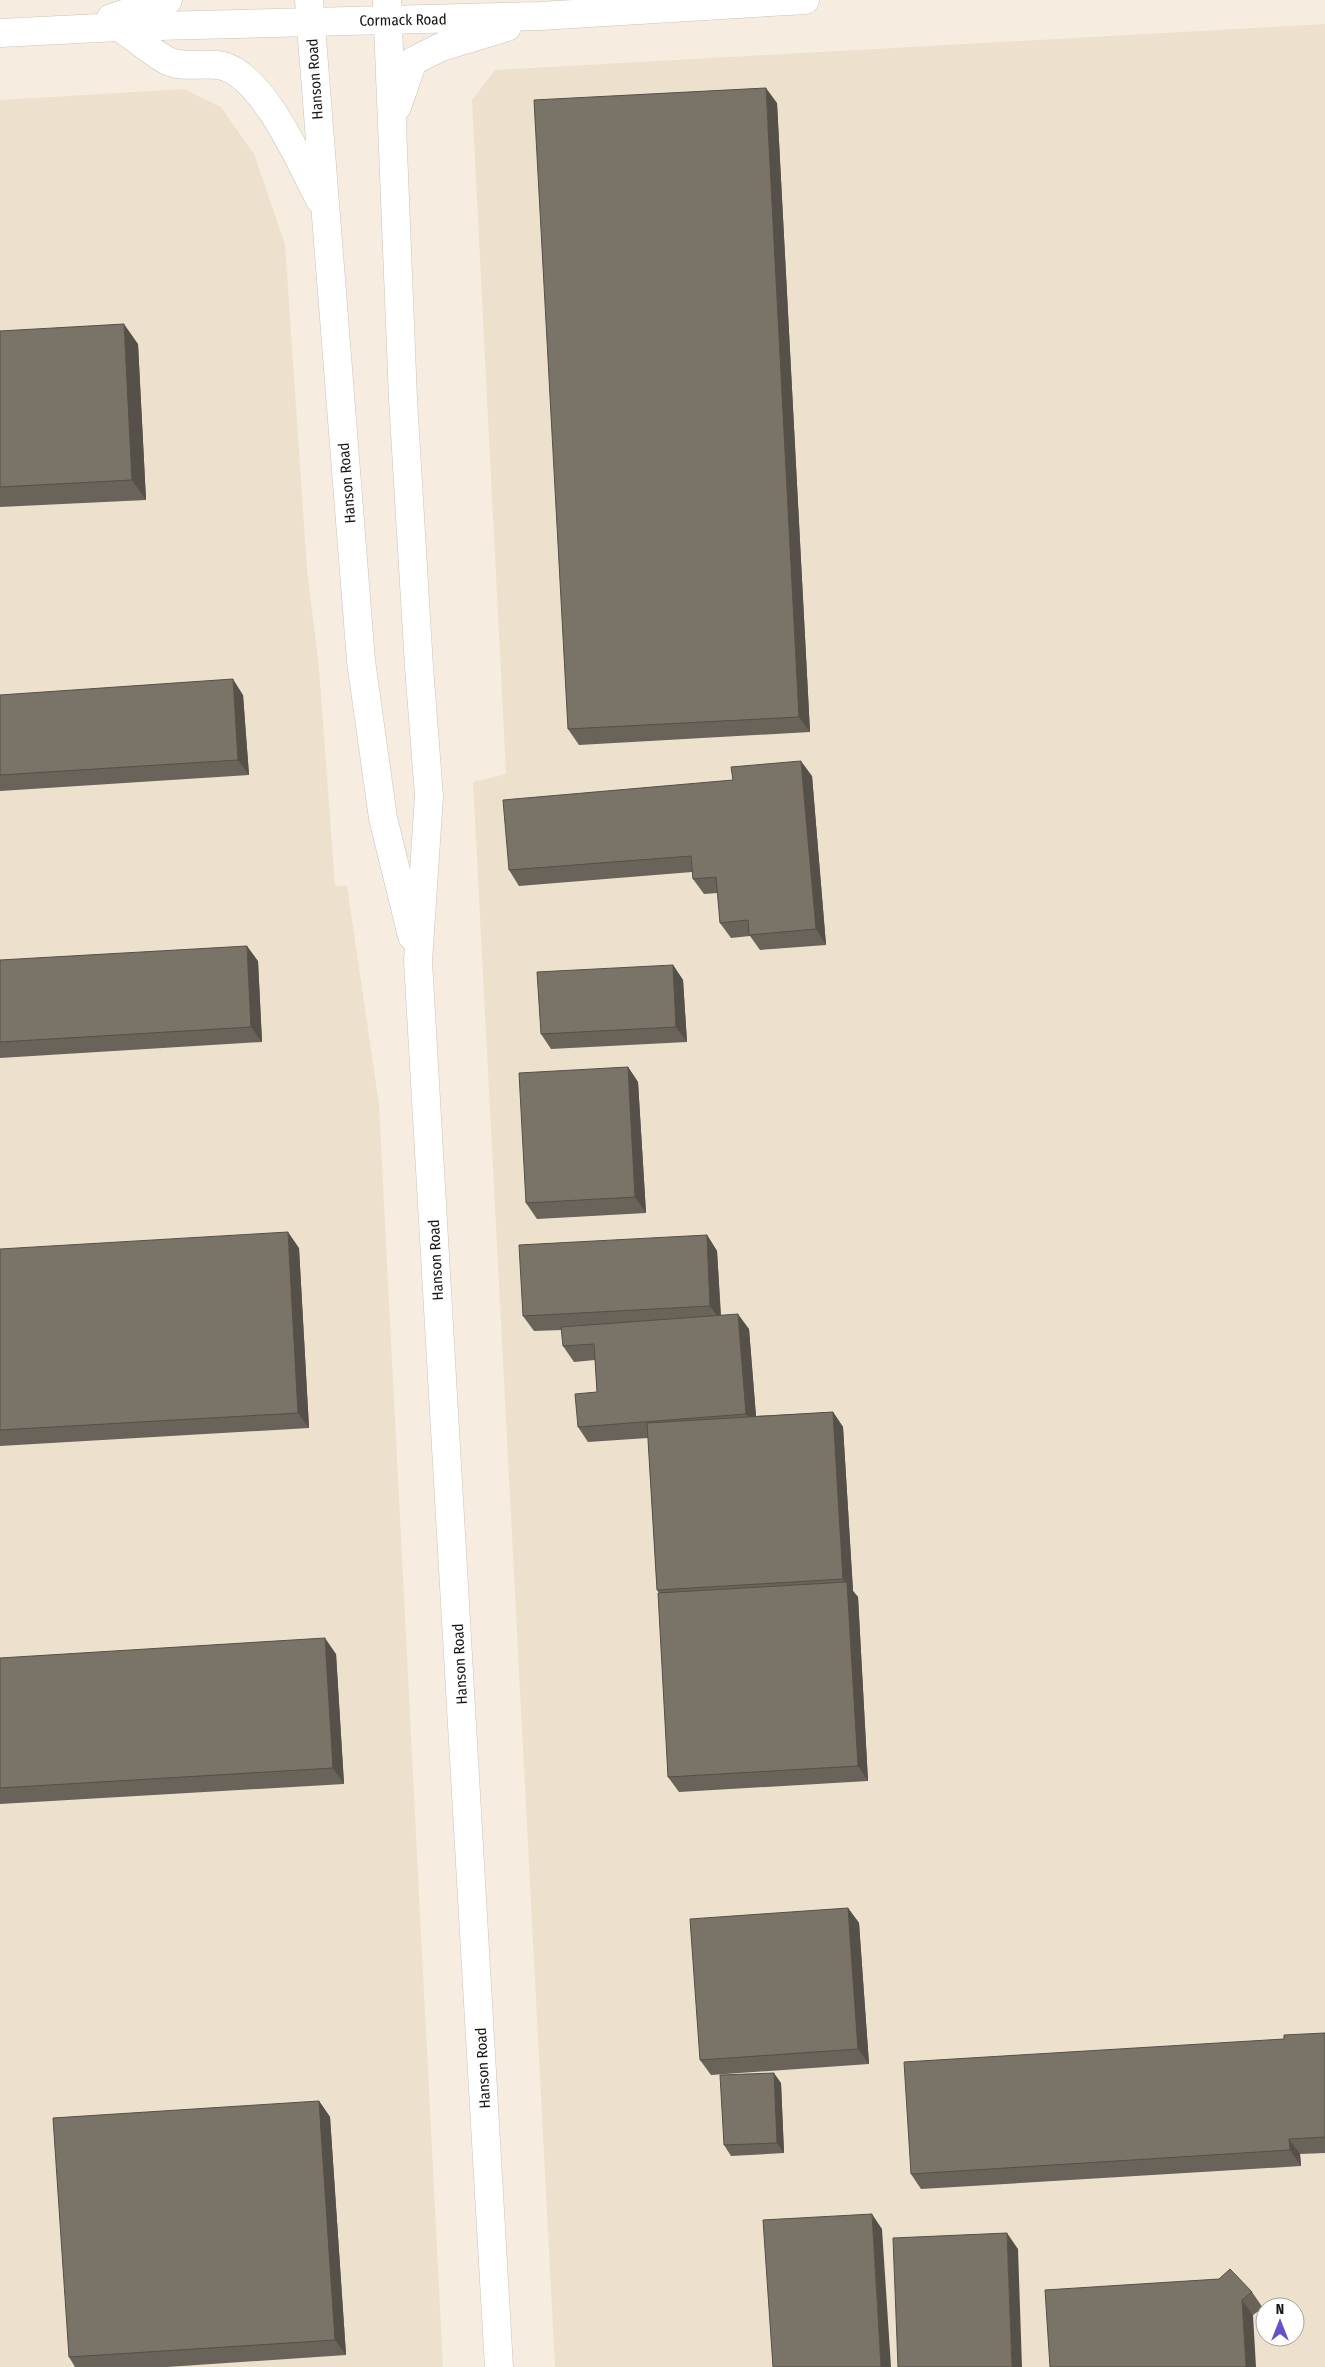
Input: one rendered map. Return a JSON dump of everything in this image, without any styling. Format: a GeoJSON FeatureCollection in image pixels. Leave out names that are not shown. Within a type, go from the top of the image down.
{"type":"FeatureCollection","features":[{"type":"Feature","properties":{"kind":"main road"},"geometry":{"type":"LineString","coordinates":[[82,28],[168,0]]}},
{"type":"Feature","properties":{"kind":"main road"},"geometry":{"type":"LineString","coordinates":[[480,0],[540,16]]}},
{"type":"Feature","properties":{"kind":"main road","name":"Cormack Road"},"geometry":{"type":"LineString","coordinates":[[0,33],[119,27],[310,11],[388,10],[540,16],[805,0]]}},
{"type":"Feature","properties":{"kind":"main road","name":"Hanson Road"},"geometry":{"type":"LineString","coordinates":[[388,10],[404,409],[419,667],[429,796],[418,961],[499,2367]]}},
{"type":"Feature","properties":{"kind":"main road","name":"Hanson Road"},"geometry":{"type":"LineString","coordinates":[[310,11],[362,661],[383,818],[418,961]]}},
{"type":"Feature","properties":{"kind":"main road"},"geometry":{"type":"LineString","coordinates":[[392,146],[398,99],[413,61],[442,47],[540,16]]}},
{"type":"Feature","properties":{"kind":"main road"},"geometry":{"type":"LineString","coordinates":[[119,27],[170,62],[224,66],[246,80],[265,101],[282,127],[326,210]]}},
{"type":"Feature","properties":{"kind":"shaded area"},"geometry":{"type":"Polygon","coordinates":[[[1325,24],[1325,2367],[555,2367],[473,782],[506,774],[472,100],[495,70],[1325,24]]]}},
{"type":"Feature","properties":{"kind":"shaded area"},"geometry":{"type":"Polygon","coordinates":[[[184,89],[221,107],[254,154],[285,244],[307,569],[319,668],[335,886],[347,886],[379,1104],[443,2367],[0,2367],[0,100],[184,89]]]}},
{"type":"Feature","properties":{"kind":"building"},"geometry":{"type":"Polygon","coordinates":[[[766,88],[799,717],[568,729],[534,100],[766,88]]]}},
{"type":"Feature","properties":{"kind":"building"},"geometry":{"type":"Polygon","coordinates":[[[124,324],[132,480],[0,487],[0,331],[124,324]]]}},
{"type":"Feature","properties":{"kind":"building"},"geometry":{"type":"Polygon","coordinates":[[[233,679],[238,760],[0,775],[0,695],[233,679]]]}},
{"type":"Feature","properties":{"kind":"building"},"geometry":{"type":"Polygon","coordinates":[[[801,761],[816,929],[749,935],[748,920],[720,923],[716,877],[693,879],[691,856],[509,870],[503,800],[733,780],[731,767],[801,761]]]}},
{"type":"Feature","properties":{"kind":"building"},"geometry":{"type":"Polygon","coordinates":[[[247,946],[251,1027],[0,1042],[0,960],[247,946]]]}},
{"type":"Feature","properties":{"kind":"building"},"geometry":{"type":"Polygon","coordinates":[[[673,965],[676,1027],[541,1034],[537,972],[673,965]]]}},
{"type":"Feature","properties":{"kind":"building"},"geometry":{"type":"Polygon","coordinates":[[[628,1067],[635,1197],[526,1203],[519,1073],[628,1067]]]}},
{"type":"Feature","properties":{"kind":"building"},"geometry":{"type":"Polygon","coordinates":[[[288,1232],[298,1413],[0,1430],[0,1249],[288,1232]]]}},
{"type":"Feature","properties":{"kind":"building"},"geometry":{"type":"Polygon","coordinates":[[[707,1235],[710,1306],[523,1316],[519,1245],[707,1235]]]}},
{"type":"Feature","properties":{"kind":"building"},"geometry":{"type":"Polygon","coordinates":[[[738,1314],[746,1414],[578,1427],[575,1394],[597,1392],[594,1344],[563,1346],[561,1327],[738,1314]]]}},
{"type":"Feature","properties":{"kind":"building"},"geometry":{"type":"Polygon","coordinates":[[[833,1412],[843,1579],[657,1590],[647,1423],[833,1412]]]}},
{"type":"Feature","properties":{"kind":"building"},"geometry":{"type":"Polygon","coordinates":[[[847,1582],[858,1766],[668,1777],[658,1593],[847,1582]]]}},
{"type":"Feature","properties":{"kind":"building"},"geometry":{"type":"Polygon","coordinates":[[[325,1638],[333,1768],[0,1788],[0,1658],[325,1638]]]}},
{"type":"Feature","properties":{"kind":"building"},"geometry":{"type":"Polygon","coordinates":[[[848,1908],[858,2049],[700,2060],[690,1919],[848,1908]]]}},
{"type":"Feature","properties":{"kind":"building"},"geometry":{"type":"Polygon","coordinates":[[[1325,2033],[1325,2137],[1289,2139],[1290,2150],[911,2174],[904,2062],[1284,2039],[1284,2035],[1325,2033]]]}},
{"type":"Feature","properties":{"kind":"building"},"geometry":{"type":"Polygon","coordinates":[[[774,2073],[777,2143],[724,2145],[720,2075],[774,2073]]]}},
{"type":"Feature","properties":{"kind":"building"},"geometry":{"type":"Polygon","coordinates":[[[319,2101],[335,2340],[69,2357],[53,2118],[319,2101]]]}},
{"type":"Feature","properties":{"kind":"building"},"geometry":{"type":"Polygon","coordinates":[[[872,2214],[881,2367],[773,2367],[763,2220],[872,2214]]]}},
{"type":"Feature","properties":{"kind":"building"},"geometry":{"type":"Polygon","coordinates":[[[1007,2233],[1012,2367],[898,2367],[893,2238],[1007,2233]]]}},
{"type":"Feature","properties":{"kind":"building"},"geometry":{"type":"Polygon","coordinates":[[[1230,2269],[1252,2292],[1242,2300],[1246,2367],[1050,2367],[1045,2290],[1219,2279],[1230,2269]]]}}]}
